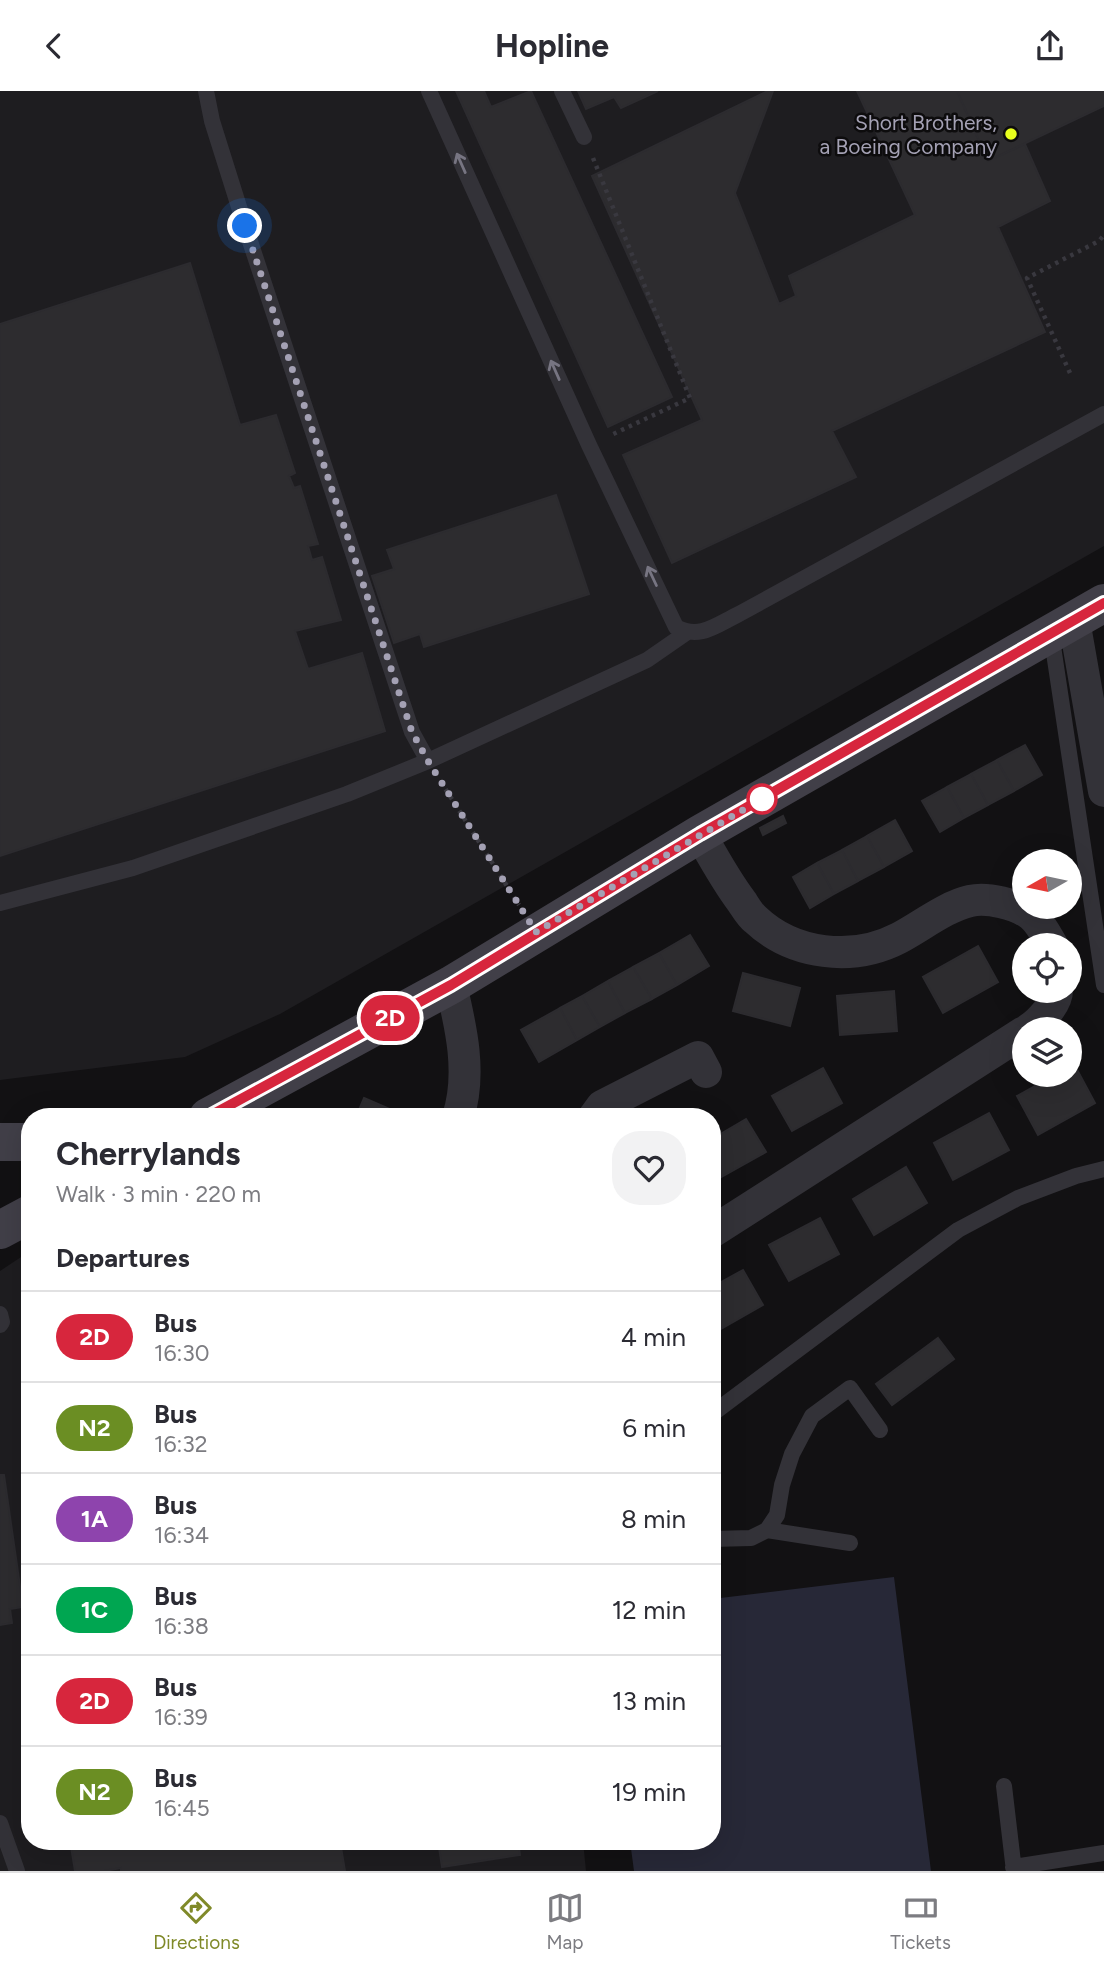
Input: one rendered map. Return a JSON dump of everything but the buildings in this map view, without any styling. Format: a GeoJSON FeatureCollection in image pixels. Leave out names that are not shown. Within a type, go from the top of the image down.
{"type":"FeatureCollection","features":[{"type":"Feature","properties":{"kind":"main road"},"geometry":{"type":"LineString","coordinates":[[225,1108],[451,985],[700,834],[1077,619]]}},
{"type":"Feature","properties":{"kind":"main road"},"geometry":{"type":"LineString","coordinates":[[0,1142],[21,1142]]}},
{"type":"Feature","properties":{"kind":"main road"},"geometry":{"type":"LineString","coordinates":[[0,1230],[21,1219]]}},
{"type":"Feature","properties":{"kind":"street"},"geometry":{"type":"LineString","coordinates":[[1077,619],[1104,791]]}},
{"type":"Feature","properties":{"kind":"street"},"geometry":{"type":"LineString","coordinates":[[700,834],[754,919],[781,937],[808,949],[839,953],[897,940],[945,912],[971,901],[1003,902],[1032,915],[1044,933]]}},
{"type":"Feature","properties":{"kind":"street"},"geometry":{"type":"LineString","coordinates":[[451,985],[461,1024],[465,1085],[460,1108]]}},
{"type":"Feature","properties":{"kind":"street"},"geometry":{"type":"LineString","coordinates":[[721,1225],[1012,1040]]}},
{"type":"Feature","properties":{"kind":"street"},"geometry":{"type":"LineString","coordinates":[[601,1108],[698,1057],[706,1072]]}},
{"type":"Feature","properties":{"kind":"lane"},"geometry":{"type":"LineString","coordinates":[[206,91],[212,121],[250,243],[390,667],[412,732],[428,761]]}},
{"type":"Feature","properties":{"kind":"lane"},"geometry":{"type":"LineString","coordinates":[[429,91],[589,445],[676,627],[686,633],[700,633],[739,614],[1104,414]]}},
{"type":"Feature","properties":{"kind":"lane"},"geometry":{"type":"LineString","coordinates":[[562,91],[584,137]]}},
{"type":"Feature","properties":{"kind":"lane"},"geometry":{"type":"LineString","coordinates":[[1077,619],[1104,985]]}},
{"type":"Feature","properties":{"kind":"lane"},"geometry":{"type":"LineString","coordinates":[[0,903],[133,868],[347,794],[428,761],[647,660],[686,633]]}},
{"type":"Feature","properties":{"kind":"lane"},"geometry":{"type":"LineString","coordinates":[[721,1407],[958,1230],[1018,1198],[1076,1176],[1104,1169]]}},
{"type":"Feature","properties":{"kind":"lane"},"geometry":{"type":"LineString","coordinates":[[0,1314],[0,1325]]}},
{"type":"Feature","properties":{"kind":"lane"},"geometry":{"type":"LineString","coordinates":[[721,1539],[751,1538],[767,1530],[777,1515],[782,1485],[792,1454],[812,1416],[850,1388],[880,1430]]}},
{"type":"Feature","properties":{"kind":"lane"},"geometry":{"type":"LineString","coordinates":[[767,1530],[850,1543]]}},
{"type":"Feature","properties":{"kind":"lane"},"geometry":{"type":"LineString","coordinates":[[1004,1786],[1013,1869],[1104,1853]]}},
{"type":"Feature","properties":{"kind":"lane"},"geometry":{"type":"LineString","coordinates":[[0,1823],[17,1871]]}},
{"type":"Feature","properties":{"kind":"path"},"geometry":{"type":"LineString","coordinates":[[584,137],[690,398],[589,445]]}},
{"type":"Feature","properties":{"kind":"path"},"geometry":{"type":"LineString","coordinates":[[1070,373],[1027,278],[1100,241],[1104,235]]}},
{"type":"Feature","properties":{"kind":"path"},"geometry":{"type":"LineString","coordinates":[[428,761],[536,932]]}},
{"type":"Feature","properties":{"kind":"shaded area"},"geometry":{"type":"Polygon","coordinates":[[[0,91],[1104,91],[1104,546],[280,1014],[185,1057],[0,1080],[0,91]]]}},
{"type":"Feature","properties":{"kind":"shaded area"},"geometry":{"type":"Polygon","coordinates":[[[21,1257],[21,1850],[584,1850],[586,1871],[0,1871],[0,1271],[21,1257]]]}},
{"type":"Feature","properties":{"kind":"water"},"geometry":{"type":"Polygon","coordinates":[[[894,1577],[931,1871],[634,1871],[631,1850],[721,1850],[721,1598],[894,1577]]]}},
{"type":"Feature","properties":{"kind":"bus line","name":"2D"},"geometry":{"type":"LineString","coordinates":[[225,1108],[451,985],[700,834],[1104,603]]}},
{"type":"Feature","properties":{"kind":"place","name":"Short Brothers, a Boeing Company"},"geometry":{"type":"Point","coordinates":[1011,134]}},
{"type":"Feature","properties":{"kind":"route"},"geometry":{"type":"LineString","coordinates":[[245,226],[412,732],[536,932],[770,794],[762,799]]}}]}
